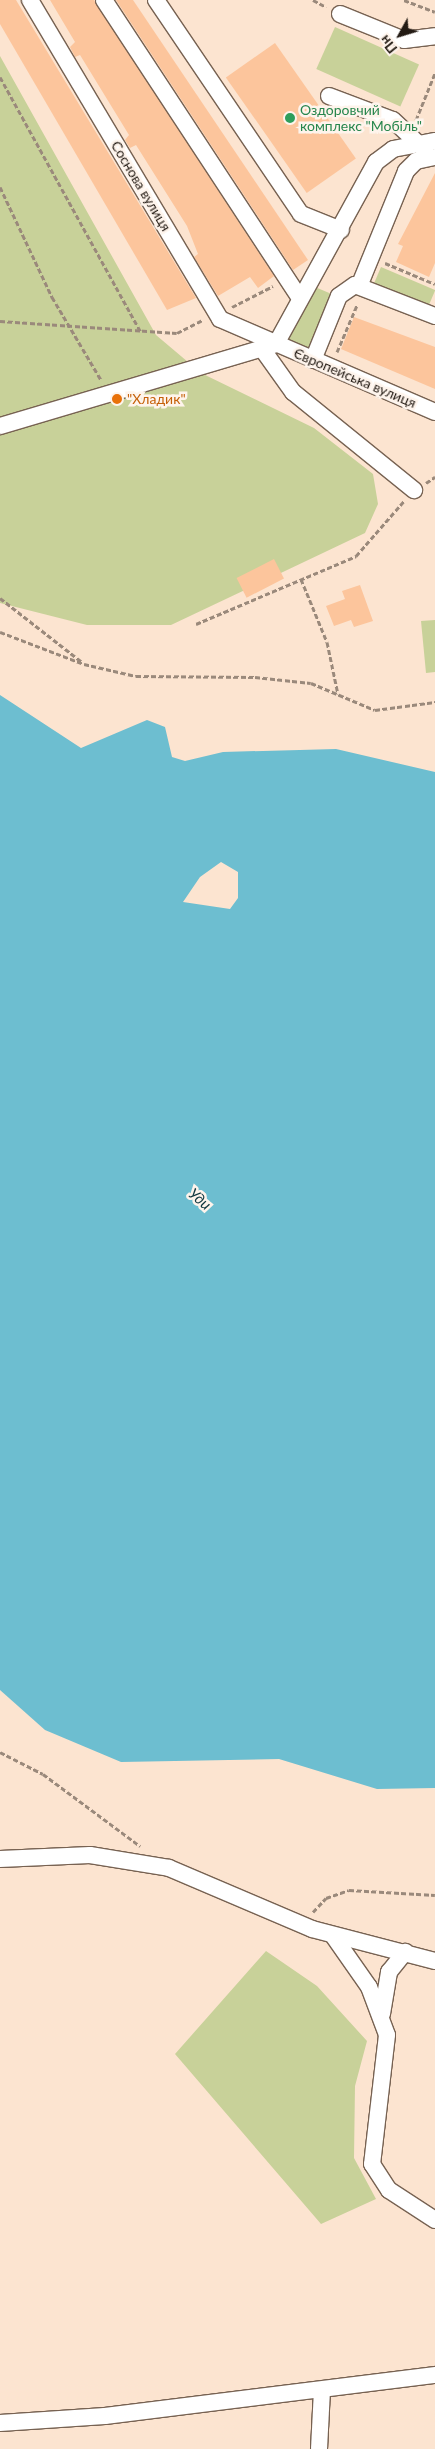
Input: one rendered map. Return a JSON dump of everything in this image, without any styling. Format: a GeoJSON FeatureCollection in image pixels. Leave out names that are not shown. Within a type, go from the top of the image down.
{"type":"FeatureCollection","features":[{"type":"Feature","properties":{"kind":"street","name":"Соснова вулиця"},"geometry":{"type":"LineString","coordinates":[[30,0],[220,319],[269,347]]}},
{"type":"Feature","properties":{"kind":"street"},"geometry":{"type":"LineString","coordinates":[[104,0],[300,298]]}},
{"type":"Feature","properties":{"kind":"street"},"geometry":{"type":"LineString","coordinates":[[156,0],[301,214],[340,230]]}},
{"type":"Feature","properties":{"kind":"street"},"geometry":{"type":"LineString","coordinates":[[340,14],[404,40],[435,36]]}},
{"type":"Feature","properties":{"kind":"street"},"geometry":{"type":"LineString","coordinates":[[329,96],[393,120],[435,157]]}},
{"type":"Feature","properties":{"kind":"street"},"geometry":{"type":"LineString","coordinates":[[0,426],[133,384],[269,347],[340,230],[379,158],[393,149],[435,141]]}},
{"type":"Feature","properties":{"kind":"street"},"geometry":{"type":"LineString","coordinates":[[313,360],[339,296],[362,285],[371,257],[406,171],[416,161],[435,157]]}},
{"type":"Feature","properties":{"kind":"street"},"geometry":{"type":"LineString","coordinates":[[362,285],[435,316]]}},
{"type":"Feature","properties":{"kind":"street"},"geometry":{"type":"LineString","coordinates":[[269,347],[293,392],[414,490]]}},
{"type":"Feature","properties":{"kind":"street","name":"Європейська вулиця"},"geometry":{"type":"LineString","coordinates":[[269,347],[313,360],[435,412]]}},
{"type":"Feature","properties":{"kind":"street"},"geometry":{"type":"LineString","coordinates":[[0,1858],[90,1855],[169,1868],[334,1937],[435,1960]]}},
{"type":"Feature","properties":{"kind":"street"},"geometry":{"type":"LineString","coordinates":[[334,1937],[382,2014]]}},
{"type":"Feature","properties":{"kind":"street"},"geometry":{"type":"LineString","coordinates":[[405,1952],[389,1972],[382,2014],[387,2057],[370,2148],[372,2164],[389,2190],[435,2220]]}},
{"type":"Feature","properties":{"kind":"street"},"geometry":{"type":"LineString","coordinates":[[0,2423],[46,2423],[435,2375]]}},
{"type":"Feature","properties":{"kind":"street"},"geometry":{"type":"LineString","coordinates":[[320,2449],[322,2390]]}},
{"type":"Feature","properties":{"kind":"path"},"geometry":{"type":"LineString","coordinates":[[404,0],[435,12]]}},
{"type":"Feature","properties":{"kind":"path"},"geometry":{"type":"LineString","coordinates":[[0,77],[142,332]]}},
{"type":"Feature","properties":{"kind":"path"},"geometry":{"type":"LineString","coordinates":[[0,187],[70,328],[107,392]]}},
{"type":"Feature","properties":{"kind":"path"},"geometry":{"type":"LineString","coordinates":[[371,257],[435,284]]}},
{"type":"Feature","properties":{"kind":"path"},"geometry":{"type":"LineString","coordinates":[[346,356],[337,352],[362,285]]}},
{"type":"Feature","properties":{"kind":"path"},"geometry":{"type":"LineString","coordinates":[[0,321],[70,328],[177,333]]}},
{"type":"Feature","properties":{"kind":"path"},"geometry":{"type":"LineString","coordinates":[[196,624],[356,556],[414,490]]}},
{"type":"Feature","properties":{"kind":"path"},"geometry":{"type":"LineString","coordinates":[[301,579],[327,642],[338,694]]}},
{"type":"Feature","properties":{"kind":"path"},"geometry":{"type":"LineString","coordinates":[[0,598],[84,664]]}},
{"type":"Feature","properties":{"kind":"path"},"geometry":{"type":"LineString","coordinates":[[0,632],[84,664],[136,676],[255,676],[311,683],[375,710],[435,702]]}},
{"type":"Feature","properties":{"kind":"path"},"geometry":{"type":"LineString","coordinates":[[0,1752],[43,1774],[145,1850]]}},
{"type":"Feature","properties":{"kind":"path"},"geometry":{"type":"LineString","coordinates":[[302,1925],[326,1898],[349,1890],[435,1895]]}},
{"type":"Feature","properties":{"kind":"green space"},"geometry":{"type":"Polygon","coordinates":[[[335,27],[419,64],[400,106],[316,69],[335,27]]]}},
{"type":"Feature","properties":{"kind":"green space"},"geometry":{"type":"Polygon","coordinates":[[[0,56],[156,335],[201,373],[314,428],[373,474],[378,504],[365,533],[171,625],[87,625],[0,603],[0,56]]]}},
{"type":"Feature","properties":{"kind":"green space"},"geometry":{"type":"Polygon","coordinates":[[[381,267],[435,290],[428,307],[374,284],[381,267]]]}},
{"type":"Feature","properties":{"kind":"green space"},"geometry":{"type":"Polygon","coordinates":[[[315,287],[334,295],[310,353],[284,342],[315,287]]]}},
{"type":"Feature","properties":{"kind":"green space"},"geometry":{"type":"Polygon","coordinates":[[[435,620],[435,672],[426,673],[421,621],[435,620]]]}},
{"type":"Feature","properties":{"kind":"green space"},"geometry":{"type":"Polygon","coordinates":[[[266,1951],[317,1986],[367,2041],[355,2086],[354,2158],[376,2199],[321,2224],[175,2054],[266,1951]]]}},
{"type":"Feature","properties":{"kind":"water","name":"Уди"},"geometry":{"type":"Polygon","coordinates":[[[0,695],[81,748],[147,720],[165,727],[172,757],[185,761],[223,752],[336,749],[435,772],[435,1788],[377,1789],[279,1759],[121,1762],[45,1730],[0,1690],[0,695]],[[221,862],[200,877],[183,902],[230,909],[238,898],[238,872],[221,862]]]}},
{"type":"Feature","properties":{"kind":"building"},"geometry":{"type":"Polygon","coordinates":[[[0,0],[16,0],[196,298],[167,310],[0,24],[0,0]]]}},
{"type":"Feature","properties":{"kind":"building"},"geometry":{"type":"Polygon","coordinates":[[[50,0],[94,0],[274,276],[258,288],[250,277],[218,296],[194,257],[198,254],[187,226],[136,145],[130,148],[125,140],[129,135],[80,55],[75,57],[70,47],[75,42],[50,0]]]}},
{"type":"Feature","properties":{"kind":"building"},"geometry":{"type":"Polygon","coordinates":[[[116,0],[133,0],[308,260],[293,270],[116,0]]]}},
{"type":"Feature","properties":{"kind":"building","name":"Оздоровчий комплекс \"Мобіль\""},"geometry":{"type":"Polygon","coordinates":[[[275,43],[356,159],[307,193],[226,77],[275,43]]]}},
{"type":"Feature","properties":{"kind":"building"},"geometry":{"type":"Polygon","coordinates":[[[435,173],[435,263],[429,277],[396,262],[403,246],[398,244],[435,173]]]}},
{"type":"Feature","properties":{"kind":"building"},"geometry":{"type":"Polygon","coordinates":[[[354,317],[435,347],[435,389],[341,349],[354,317]]]}},
{"type":"Feature","properties":{"kind":"building"},"geometry":{"type":"Polygon","coordinates":[[[274,559],[284,579],[247,598],[237,578],[274,559]]]}},
{"type":"Feature","properties":{"kind":"building"},"geometry":{"type":"Polygon","coordinates":[[[360,585],[373,621],[354,627],[351,620],[334,626],[326,606],[345,599],[342,591],[360,585]]]}},
{"type":"Feature","properties":{"kind":"place","name":"Оздоровчий комплекс \"Мобіль\""},"geometry":{"type":"Point","coordinates":[290,118]}},
{"type":"Feature","properties":{"kind":"place","name":"\"Хладик\""},"geometry":{"type":"Point","coordinates":[117,399]}}]}
